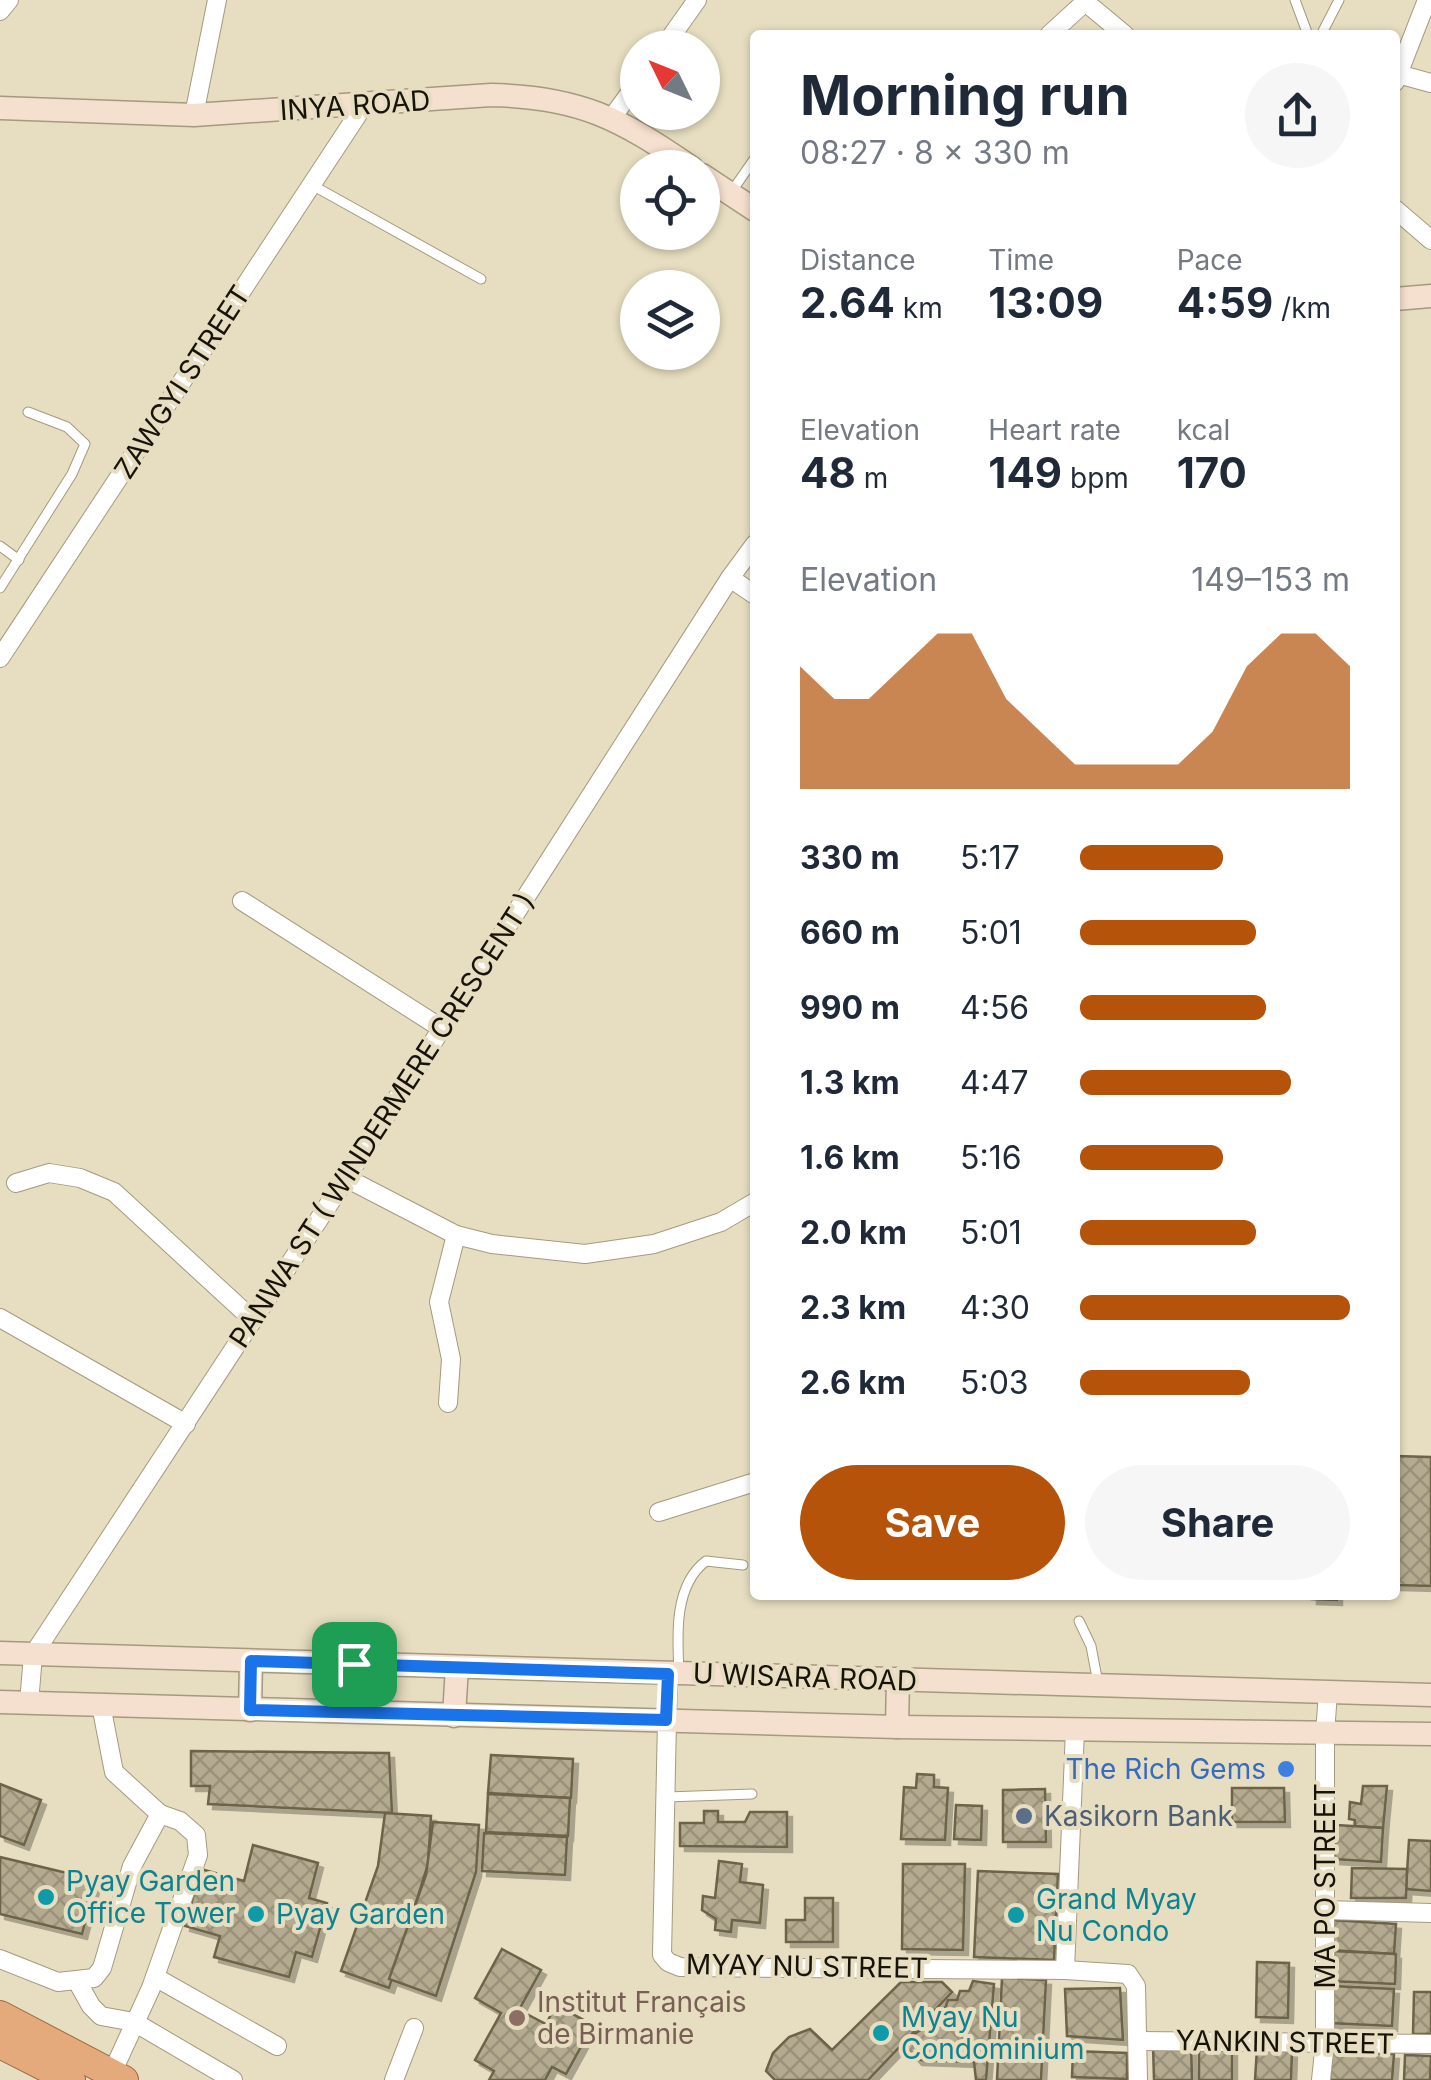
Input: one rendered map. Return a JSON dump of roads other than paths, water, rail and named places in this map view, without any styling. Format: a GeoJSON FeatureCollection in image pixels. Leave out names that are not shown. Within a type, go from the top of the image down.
{"type":"FeatureCollection","features":[{"type":"Feature","properties":{"kind":"highway"},"geometry":{"type":"LineString","coordinates":[[0,2016],[118,2077]]}},
{"type":"Feature","properties":{"kind":"highway"},"geometry":{"type":"LineString","coordinates":[[0,2044],[71,2080]]}},
{"type":"Feature","properties":{"kind":"main road","name":"INYA ROAD"},"geometry":{"type":"LineString","coordinates":[[0,108],[194,115],[526,96],[566,102],[611,119],[662,150]]}},
{"type":"Feature","properties":{"kind":"main road"},"geometry":{"type":"LineString","coordinates":[[720,187],[750,207]]}},
{"type":"Feature","properties":{"kind":"main road"},"geometry":{"type":"LineString","coordinates":[[1400,299],[1431,296]]}},
{"type":"Feature","properties":{"kind":"main road","name":"U WISARA ROAD"},"geometry":{"type":"LineString","coordinates":[[0,1652],[1431,1695]]}},
{"type":"Feature","properties":{"kind":"main road"},"geometry":{"type":"LineString","coordinates":[[250,1710],[251,1661]]}},
{"type":"Feature","properties":{"kind":"main road"},"geometry":{"type":"LineString","coordinates":[[454,1716],[458,1667]]}},
{"type":"Feature","properties":{"kind":"main road"},"geometry":{"type":"LineString","coordinates":[[897,1727],[898,1680]]}},
{"type":"Feature","properties":{"kind":"main road"},"geometry":{"type":"LineString","coordinates":[[1101,1685],[1104,1730]]}},
{"type":"Feature","properties":{"kind":"main road","name":"U WISARA ROAD"},"geometry":{"type":"LineString","coordinates":[[0,1702],[897,1727],[1431,1734]]}},
{"type":"Feature","properties":{"kind":"street"},"geometry":{"type":"LineString","coordinates":[[0,11],[9,0]]}},
{"type":"Feature","properties":{"kind":"street"},"geometry":{"type":"LineString","coordinates":[[194,115],[217,0]]}},
{"type":"Feature","properties":{"kind":"street"},"geometry":{"type":"LineString","coordinates":[[676,30],[698,0]]}},
{"type":"Feature","properties":{"kind":"street"},"geometry":{"type":"LineString","coordinates":[[1400,68],[1427,0]]}},
{"type":"Feature","properties":{"kind":"street"},"geometry":{"type":"LineString","coordinates":[[1053,30],[1084,1],[1119,30]]}},
{"type":"Feature","properties":{"kind":"street"},"geometry":{"type":"LineString","coordinates":[[1400,78],[1431,82]]}},
{"type":"Feature","properties":{"kind":"street","name":"ZAWGYI STREET"},"geometry":{"type":"LineString","coordinates":[[0,658],[364,105]]}},
{"type":"Feature","properties":{"kind":"street"},"geometry":{"type":"LineString","coordinates":[[611,119],[620,107]]}},
{"type":"Feature","properties":{"kind":"street"},"geometry":{"type":"LineString","coordinates":[[1400,214],[1431,240]]}},
{"type":"Feature","properties":{"kind":"street","name":"PANWA ST ( WINDERMERE CRESCENT )"},"geometry":{"type":"LineString","coordinates":[[29,1703],[34,1654],[750,551]]}},
{"type":"Feature","properties":{"kind":"street"},"geometry":{"type":"LineString","coordinates":[[730,578],[750,592]]}},
{"type":"Feature","properties":{"kind":"street"},"geometry":{"type":"LineString","coordinates":[[242,901],[441,1028]]}},
{"type":"Feature","properties":{"kind":"street"},"geometry":{"type":"LineString","coordinates":[[16,1184],[49,1173],[80,1178],[114,1192],[253,1320]]}},
{"type":"Feature","properties":{"kind":"street"},"geometry":{"type":"LineString","coordinates":[[346,1178],[456,1235],[492,1244],[585,1254],[654,1244],[721,1222],[750,1205]]}},
{"type":"Feature","properties":{"kind":"street"},"geometry":{"type":"LineString","coordinates":[[448,1402],[451,1359],[438,1302],[456,1235]]}},
{"type":"Feature","properties":{"kind":"street"},"geometry":{"type":"LineString","coordinates":[[0,1318],[186,1424]]}},
{"type":"Feature","properties":{"kind":"street"},"geometry":{"type":"LineString","coordinates":[[658,1512],[750,1484]]}},
{"type":"Feature","properties":{"kind":"street","name":"MYAY NU STREET"},"geometry":{"type":"LineString","coordinates":[[674,1674],[666,1720],[664,1797],[662,1955],[668,1962],[680,1967],[1120,1972],[1133,1978],[1136,1986],[1138,2080]]}},
{"type":"Feature","properties":{"kind":"street","name":"MA PO STREET"},"geometry":{"type":"LineString","coordinates":[[1321,2080],[1325,2042],[1324,1734],[1328,1692]]}},
{"type":"Feature","properties":{"kind":"street"},"geometry":{"type":"LineString","coordinates":[[100,1705],[114,1772],[160,1814],[180,1821],[196,1835],[198,1855],[155,1978],[134,2022],[118,2077]]}},
{"type":"Feature","properties":{"kind":"street"},"geometry":{"type":"LineString","coordinates":[[1065,1970],[1076,1730]]}},
{"type":"Feature","properties":{"kind":"street"},"geometry":{"type":"LineString","coordinates":[[0,1959],[58,1982],[94,1978],[102,1968],[132,1866],[160,1814]]}},
{"type":"Feature","properties":{"kind":"street"},"geometry":{"type":"LineString","coordinates":[[1325,1910],[1431,1913]]}},
{"type":"Feature","properties":{"kind":"street"},"geometry":{"type":"LineString","coordinates":[[155,1978],[278,2046]]}},
{"type":"Feature","properties":{"kind":"street"},"geometry":{"type":"LineString","coordinates":[[77,1981],[101,2016],[134,2022],[233,2080]]}},
{"type":"Feature","properties":{"kind":"street"},"geometry":{"type":"LineString","coordinates":[[394,2080],[414,2028]]}},
{"type":"Feature","properties":{"kind":"street","name":"YANKIN STREET"},"geometry":{"type":"LineString","coordinates":[[1138,2041],[1431,2044]]}},
{"type":"Feature","properties":{"kind":"lane"},"geometry":{"type":"LineString","coordinates":[[1295,0],[1306,30]]}},
{"type":"Feature","properties":{"kind":"lane"},"geometry":{"type":"LineString","coordinates":[[1324,30],[1339,0]]}},
{"type":"Feature","properties":{"kind":"lane"},"geometry":{"type":"LineString","coordinates":[[730,194],[750,165]]}},
{"type":"Feature","properties":{"kind":"lane"},"geometry":{"type":"LineString","coordinates":[[312,185],[481,279]]}},
{"type":"Feature","properties":{"kind":"lane"},"geometry":{"type":"LineString","coordinates":[[0,588],[72,474],[85,444],[67,426],[28,412]]}},
{"type":"Feature","properties":{"kind":"lane"},"geometry":{"type":"LineString","coordinates":[[0,546],[19,560]]}},
{"type":"Feature","properties":{"kind":"lane"},"geometry":{"type":"LineString","coordinates":[[674,1674],[680,1613],[694,1570],[706,1561],[743,1564]]}},
{"type":"Feature","properties":{"kind":"lane"},"geometry":{"type":"LineString","coordinates":[[1079,1621],[1091,1646],[1101,1685]]}},
{"type":"Feature","properties":{"kind":"lane"},"geometry":{"type":"LineString","coordinates":[[664,1797],[752,1794]]}},
{"type":"Feature","properties":{"kind":"place","name":"The Rich Gems"},"geometry":{"type":"Point","coordinates":[1286,1769]}},
{"type":"Feature","properties":{"kind":"place","name":"Kasikorn Bank"},"geometry":{"type":"Point","coordinates":[1024,1816]}},
{"type":"Feature","properties":{"kind":"place","name":"Pyay Garden Office Tower"},"geometry":{"type":"Point","coordinates":[46,1897]}},
{"type":"Feature","properties":{"kind":"place","name":"Pyay Garden"},"geometry":{"type":"Point","coordinates":[256,1914]}},
{"type":"Feature","properties":{"kind":"place","name":"Grand Myay Nu Condo"},"geometry":{"type":"Point","coordinates":[1016,1915]}},
{"type":"Feature","properties":{"kind":"place","name":"Institut Français de Birmanie"},"geometry":{"type":"Point","coordinates":[517,2018]}},
{"type":"Feature","properties":{"kind":"place","name":"Myay Nu Condominium"},"geometry":{"type":"Point","coordinates":[881,2033]}}]}
